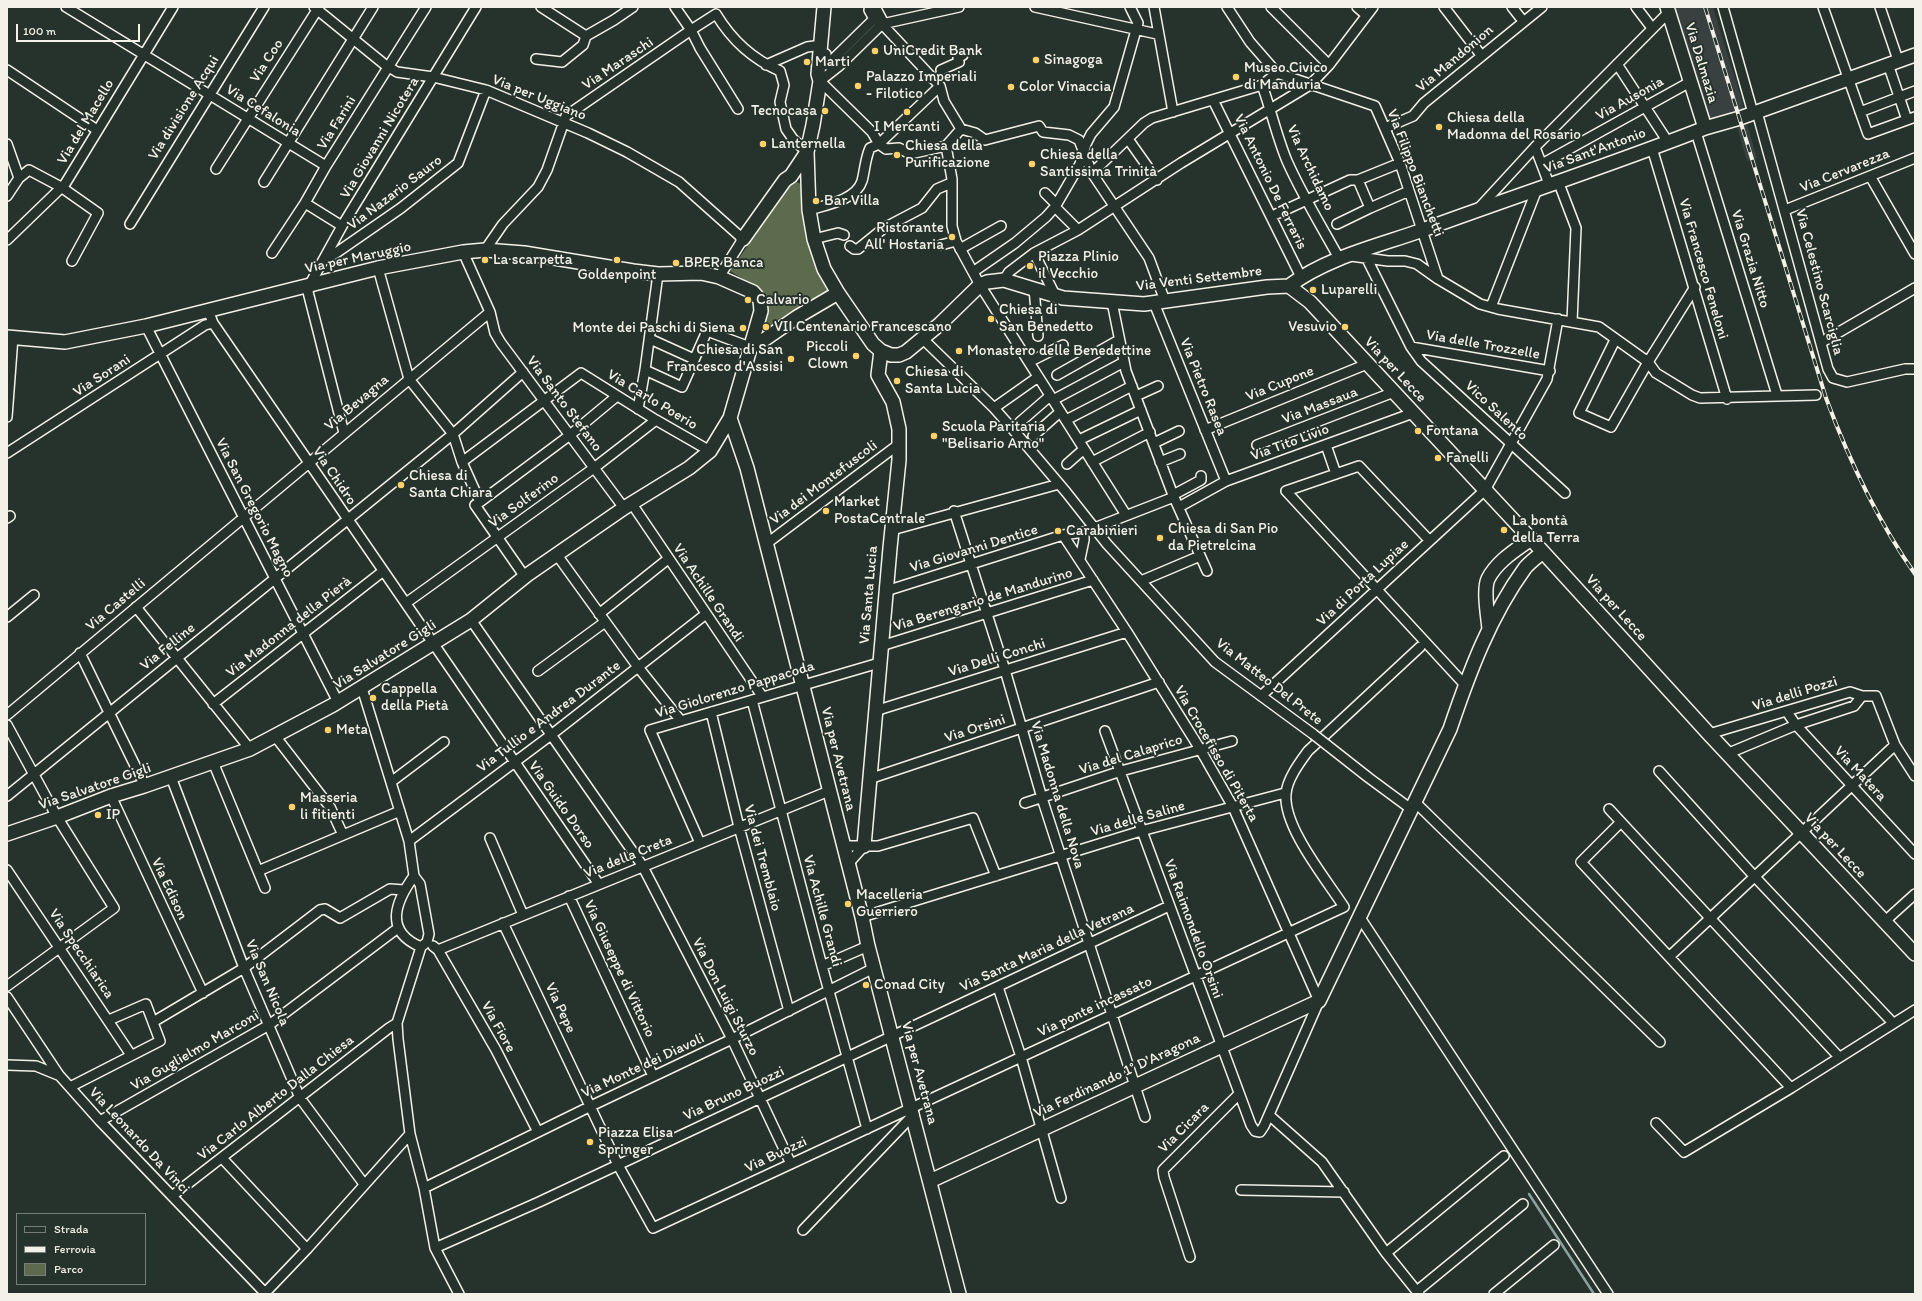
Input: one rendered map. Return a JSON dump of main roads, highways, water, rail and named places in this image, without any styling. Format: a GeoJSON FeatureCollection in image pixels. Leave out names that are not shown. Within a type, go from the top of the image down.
{"type":"FeatureCollection","features":[{"type":"Feature","properties":{"kind":"waterway"},"geometry":{"type":"LineString","coordinates":[[1529,1194],[1594,1294]]}},
{"type":"Feature","properties":{"kind":"railway"},"geometry":{"type":"LineString","coordinates":[[1705,7],[1826,398],[1854,467],[1876,511],[1915,574]]}},
{"type":"Feature","properties":{"kind":"place","name":"UniCredit Bank"},"geometry":{"type":"Point","coordinates":[875,51]}},
{"type":"Feature","properties":{"kind":"place","name":"Sinagoga"},"geometry":{"type":"Point","coordinates":[1036,60]}},
{"type":"Feature","properties":{"kind":"place","name":"Marti"},"geometry":{"type":"Point","coordinates":[807,62]}},
{"type":"Feature","properties":{"kind":"place","name":"Museo Civico di Manduria"},"geometry":{"type":"Point","coordinates":[1236,77]}},
{"type":"Feature","properties":{"kind":"place","name":"Palazzo Imperiali - Filotico"},"geometry":{"type":"Point","coordinates":[858,86]}},
{"type":"Feature","properties":{"kind":"place","name":"Color Vinaccia"},"geometry":{"type":"Point","coordinates":[1011,87]}},
{"type":"Feature","properties":{"kind":"place","name":"Tecnocasa"},"geometry":{"type":"Point","coordinates":[825,111]}},
{"type":"Feature","properties":{"kind":"place","name":"I Mercanti"},"geometry":{"type":"Point","coordinates":[907,112]}},
{"type":"Feature","properties":{"kind":"place","name":"Chiesa della Madonna del Rosario"},"geometry":{"type":"Point","coordinates":[1439,127]}},
{"type":"Feature","properties":{"kind":"place","name":"Lanternella"},"geometry":{"type":"Point","coordinates":[763,144]}},
{"type":"Feature","properties":{"kind":"place","name":"Chiesa della Purificazione"},"geometry":{"type":"Point","coordinates":[897,155]}},
{"type":"Feature","properties":{"kind":"place","name":"Chiesa della Santissima Trinità"},"geometry":{"type":"Point","coordinates":[1032,164]}},
{"type":"Feature","properties":{"kind":"place","name":"Bar Villa"},"geometry":{"type":"Point","coordinates":[816,201]}},
{"type":"Feature","properties":{"kind":"place","name":"Ristorante All' Hostaria"},"geometry":{"type":"Point","coordinates":[952,237]}},
{"type":"Feature","properties":{"kind":"place","name":"La scarpetta"},"geometry":{"type":"Point","coordinates":[485,260]}},
{"type":"Feature","properties":{"kind":"place","name":"Goldenpoint"},"geometry":{"type":"Point","coordinates":[617,260]}},
{"type":"Feature","properties":{"kind":"place","name":"BPER Banca"},"geometry":{"type":"Point","coordinates":[676,263]}},
{"type":"Feature","properties":{"kind":"place","name":"Piazza Plinio il Vecchio"},"geometry":{"type":"Point","coordinates":[1030,266]}},
{"type":"Feature","properties":{"kind":"place","name":"Luparelli"},"geometry":{"type":"Point","coordinates":[1313,290]}},
{"type":"Feature","properties":{"kind":"place","name":"Calvario"},"geometry":{"type":"Point","coordinates":[748,300]}},
{"type":"Feature","properties":{"kind":"place","name":"Chiesa di San Benedetto"},"geometry":{"type":"Point","coordinates":[991,319]}},
{"type":"Feature","properties":{"kind":"place","name":"VII Centenario Francescano"},"geometry":{"type":"Point","coordinates":[766,327]}},
{"type":"Feature","properties":{"kind":"place","name":"Vesuvio"},"geometry":{"type":"Point","coordinates":[1345,327]}},
{"type":"Feature","properties":{"kind":"place","name":"Monte dei Paschi di Siena"},"geometry":{"type":"Point","coordinates":[743,328]}},
{"type":"Feature","properties":{"kind":"place","name":"Monastero delle Benedettine"},"geometry":{"type":"Point","coordinates":[959,351]}},
{"type":"Feature","properties":{"kind":"place","name":"Piccoli Clown"},"geometry":{"type":"Point","coordinates":[856,356]}},
{"type":"Feature","properties":{"kind":"place","name":"Chiesa di San Francesco d'Assisi"},"geometry":{"type":"Point","coordinates":[791,359]}},
{"type":"Feature","properties":{"kind":"place","name":"Chiesa di Santa Lucia"},"geometry":{"type":"Point","coordinates":[897,381]}},
{"type":"Feature","properties":{"kind":"place","name":"Fontana"},"geometry":{"type":"Point","coordinates":[1418,431]}},
{"type":"Feature","properties":{"kind":"place","name":"Scuola Paritaria \"Belisario Arno\""},"geometry":{"type":"Point","coordinates":[934,436]}},
{"type":"Feature","properties":{"kind":"place","name":"Fanelli"},"geometry":{"type":"Point","coordinates":[1438,458]}},
{"type":"Feature","properties":{"kind":"place","name":"Chiesa di Santa Chiara"},"geometry":{"type":"Point","coordinates":[401,485]}},
{"type":"Feature","properties":{"kind":"place","name":"Market PostaCentrale"},"geometry":{"type":"Point","coordinates":[826,511]}},
{"type":"Feature","properties":{"kind":"place","name":"La bontà della Terra"},"geometry":{"type":"Point","coordinates":[1504,530]}},
{"type":"Feature","properties":{"kind":"place","name":"Carabinieri"},"geometry":{"type":"Point","coordinates":[1058,531]}},
{"type":"Feature","properties":{"kind":"place","name":"Chiesa di San Pio da Pietrelcina"},"geometry":{"type":"Point","coordinates":[1160,538]}},
{"type":"Feature","properties":{"kind":"place","name":"Cappella della Pietà"},"geometry":{"type":"Point","coordinates":[373,698]}},
{"type":"Feature","properties":{"kind":"place","name":"Meta"},"geometry":{"type":"Point","coordinates":[328,730]}},
{"type":"Feature","properties":{"kind":"place","name":"Masseria li fitienti"},"geometry":{"type":"Point","coordinates":[292,807]}},
{"type":"Feature","properties":{"kind":"place","name":"IP"},"geometry":{"type":"Point","coordinates":[98,815]}},
{"type":"Feature","properties":{"kind":"place","name":"Macelleria Guerriero"},"geometry":{"type":"Point","coordinates":[848,904]}},
{"type":"Feature","properties":{"kind":"place","name":"Conad City"},"geometry":{"type":"Point","coordinates":[866,985]}},
{"type":"Feature","properties":{"kind":"place","name":"Piazza Elisa Springer"},"geometry":{"type":"Point","coordinates":[590,1142]}}]}
